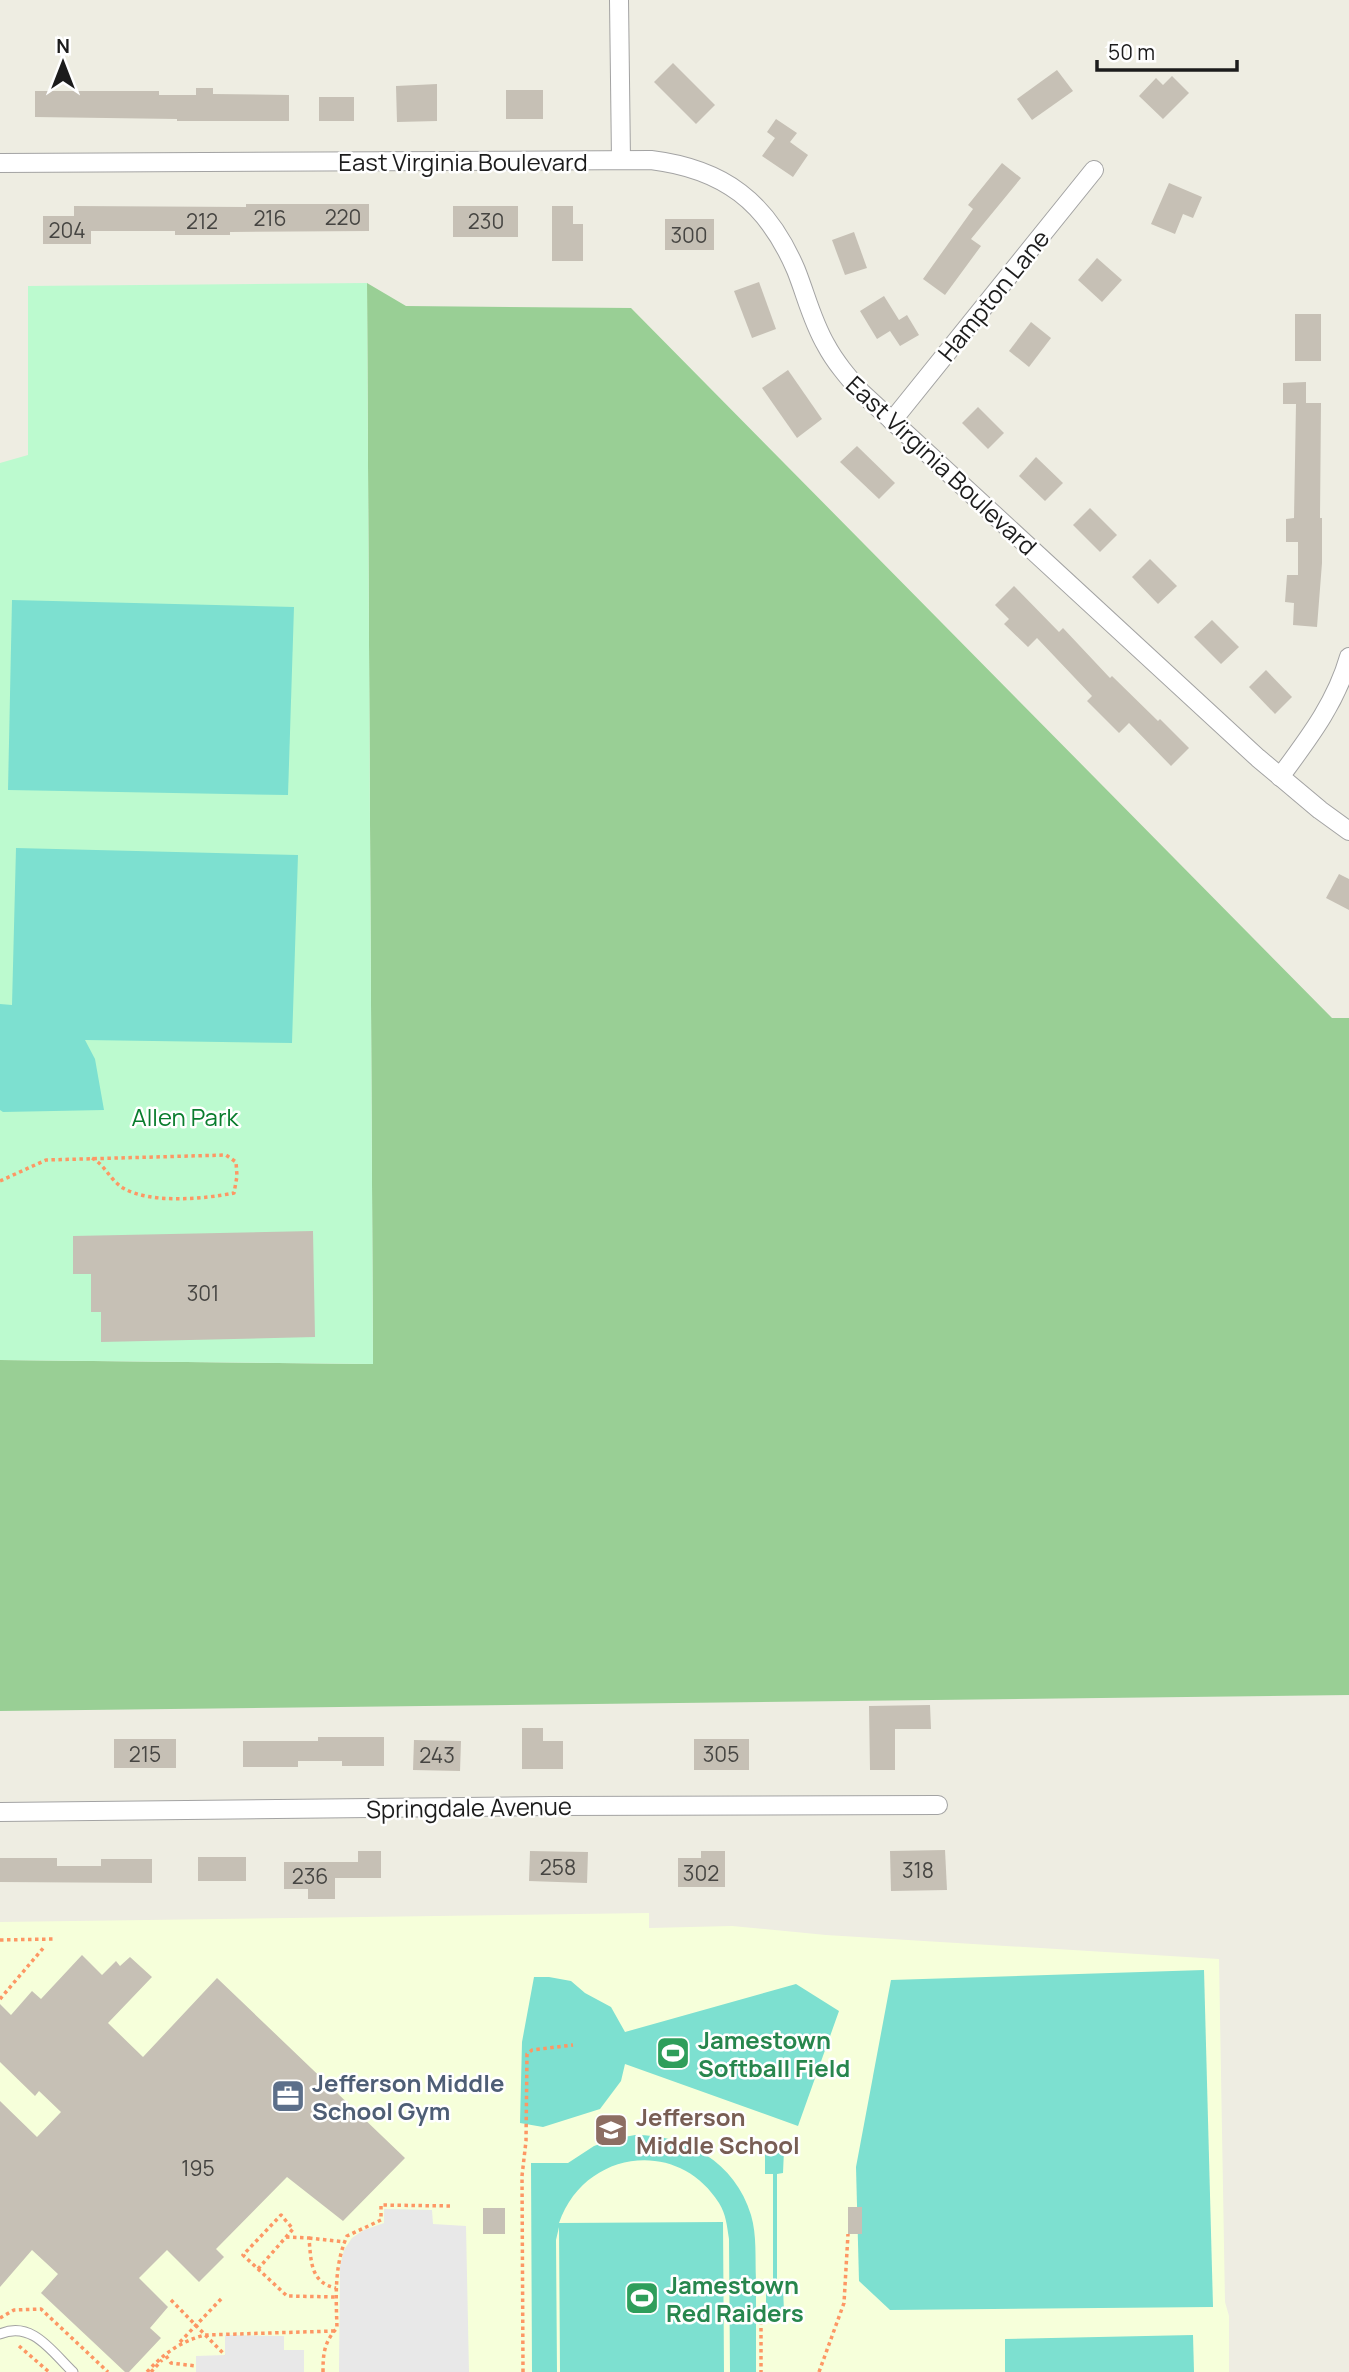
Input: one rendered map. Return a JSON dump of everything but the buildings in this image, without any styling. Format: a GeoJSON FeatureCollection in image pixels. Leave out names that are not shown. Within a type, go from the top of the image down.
{"type":"FeatureCollection","features":[{"type":"Feature","properties":{"kind":"street"},"geometry":{"type":"LineString","coordinates":[[619,0],[621,160]]}},
{"type":"Feature","properties":{"kind":"street","name":"East Virginia Boulevard"},"geometry":{"type":"LineString","coordinates":[[0,163],[621,160],[681,164],[704,172],[734,189],[762,212],[781,239],[825,344],[841,369],[861,392],[1280,777],[1349,831]]}},
{"type":"Feature","properties":{"kind":"street","name":"Hampton Lane"},"geometry":{"type":"LineString","coordinates":[[892,421],[1094,170]]}},
{"type":"Feature","properties":{"kind":"street"},"geometry":{"type":"LineString","coordinates":[[1280,777],[1324,716],[1336,694],[1349,657]]}},
{"type":"Feature","properties":{"kind":"street","name":"Springdale Avenue"},"geometry":{"type":"LineString","coordinates":[[0,1812],[938,1805]]}},
{"type":"Feature","properties":{"kind":"lane"},"geometry":{"type":"LineString","coordinates":[[0,2334],[27,2331],[73,2372]]}},
{"type":"Feature","properties":{"kind":"path"},"geometry":{"type":"LineString","coordinates":[[0,1181],[46,1160],[92,1158],[226,1155],[236,1162],[234,1193],[191,1198],[140,1195],[111,1178],[102,1164],[92,1158]]}},
{"type":"Feature","properties":{"kind":"path"},"geometry":{"type":"LineString","coordinates":[[0,1940],[54,1939]]}},
{"type":"Feature","properties":{"kind":"path"},"geometry":{"type":"LineString","coordinates":[[0,2000],[45,1946]]}},
{"type":"Feature","properties":{"kind":"path"},"geometry":{"type":"LineString","coordinates":[[523,2372],[522,2176],[526,2141],[527,2054],[532,2050],[573,2045]]}},
{"type":"Feature","properties":{"kind":"path"},"geometry":{"type":"LineString","coordinates":[[323,2372],[323,2353],[328,2338],[337,2328],[336,2273],[347,2236],[381,2220],[381,2205],[452,2206]]}},
{"type":"Feature","properties":{"kind":"path"},"geometry":{"type":"LineString","coordinates":[[258,2269],[293,2229],[281,2215],[243,2255],[258,2269],[288,2296],[336,2297]]}},
{"type":"Feature","properties":{"kind":"path"},"geometry":{"type":"LineString","coordinates":[[819,2372],[844,2303],[848,2234]]}},
{"type":"Feature","properties":{"kind":"path"},"geometry":{"type":"LineString","coordinates":[[286,2237],[345,2242]]}},
{"type":"Feature","properties":{"kind":"path"},"geometry":{"type":"LineString","coordinates":[[309,2238],[316,2277],[325,2286],[336,2288]]}},
{"type":"Feature","properties":{"kind":"path"},"geometry":{"type":"LineString","coordinates":[[149,2372],[222,2298]]}},
{"type":"Feature","properties":{"kind":"path"},"geometry":{"type":"LineString","coordinates":[[171,2300],[225,2355]]}},
{"type":"Feature","properties":{"kind":"path"},"geometry":{"type":"LineString","coordinates":[[1,2316],[14,2310],[41,2309],[108,2372]]}},
{"type":"Feature","properties":{"kind":"path"},"geometry":{"type":"LineString","coordinates":[[761,2321],[761,2372]]}},
{"type":"Feature","properties":{"kind":"path"},"geometry":{"type":"LineString","coordinates":[[173,2348],[187,2339],[205,2335],[334,2331]]}},
{"type":"Feature","properties":{"kind":"path"},"geometry":{"type":"LineString","coordinates":[[13,2345],[23,2348],[49,2372]]}},
{"type":"Feature","properties":{"kind":"path"},"geometry":{"type":"LineString","coordinates":[[166,2356],[171,2363],[196,2366]]}},
{"type":"Feature","properties":{"kind":"shaded area"},"geometry":{"type":"Polygon","coordinates":[[[12,600],[294,607],[288,795],[8,790],[12,600]]]}},
{"type":"Feature","properties":{"kind":"shaded area"},"geometry":{"type":"Polygon","coordinates":[[[16,848],[298,855],[292,1043],[85,1040],[95,1059],[104,1110],[0,1110],[0,1004],[12,1005],[16,848]]]}},
{"type":"Feature","properties":{"kind":"shaded area","name":"Jefferson Middle School"},"geometry":{"type":"Polygon","coordinates":[[[649,1913],[649,1928],[732,1926],[826,1935],[1219,1959],[1225,2302],[1229,2316],[1229,2372],[0,2372],[0,1922],[649,1913]]]}},
{"type":"Feature","properties":{"kind":"shaded area"},"geometry":{"type":"Polygon","coordinates":[[[1204,1970],[1213,2307],[890,2310],[859,2281],[856,2167],[891,1980],[1204,1970]]]}},
{"type":"Feature","properties":{"kind":"shaded area","name":"Jamestown Softball Field"},"geometry":{"type":"Polygon","coordinates":[[[534,1977],[571,1981],[585,1993],[611,2007],[625,2032],[796,1984],[839,2011],[798,2126],[625,2064],[621,2081],[600,2109],[543,2127],[520,2123],[522,2042],[534,1977]]]}},
{"type":"Feature","properties":{"kind":"shaded area","name":"Jamestown Red Raiders"},"geometry":{"type":"Polygon","coordinates":[[[635,2135],[654,2136],[690,2146],[721,2166],[744,2196],[755,2239],[756,2372],[730,2372],[729,2239],[725,2216],[719,2203],[701,2182],[680,2168],[657,2161],[633,2161],[610,2167],[589,2180],[571,2198],[559,2223],[723,2222],[724,2372],[560,2372],[559,2227],[556,2240],[557,2372],[532,2372],[531,2163],[568,2163],[594,2146],[635,2135]]]}},
{"type":"Feature","properties":{"kind":"shaded area"},"geometry":{"type":"Polygon","coordinates":[[[765,2150],[784,2150],[783,2173],[777,2174],[777,2288],[783,2288],[784,2311],[766,2311],[766,2288],[773,2287],[773,2174],[765,2174],[765,2150]]]}},
{"type":"Feature","properties":{"kind":"shaded area"},"geometry":{"type":"Polygon","coordinates":[[[384,2209],[432,2210],[433,2224],[466,2226],[469,2372],[339,2372],[340,2266],[344,2250],[352,2238],[364,2230],[384,2223],[384,2209]]]}},
{"type":"Feature","properties":{"kind":"shaded area"},"geometry":{"type":"Polygon","coordinates":[[[225,2335],[284,2336],[284,2350],[304,2350],[304,2372],[196,2372],[196,2356],[225,2355],[225,2335]]]}},
{"type":"Feature","properties":{"kind":"shaded area"},"geometry":{"type":"Polygon","coordinates":[[[1193,2335],[1194,2372],[1005,2372],[1005,2339],[1193,2335]]]}},
{"type":"Feature","properties":{"kind":"green space"},"geometry":{"type":"Polygon","coordinates":[[[367,283],[406,306],[631,308],[1332,1018],[1349,1018],[1349,1695],[0,1711],[0,1360],[373,1364],[367,283]]]}},
{"type":"Feature","properties":{"kind":"green space","name":"Allen Park"},"geometry":{"type":"Polygon","coordinates":[[[367,283],[373,1364],[0,1360],[0,463],[28,455],[28,286],[367,283]]]}},
{"type":"Feature","properties":{"kind":"place","name":"Jamestown Softball Field"},"geometry":{"type":"Point","coordinates":[673,2053]}},
{"type":"Feature","properties":{"kind":"place","name":"Jefferson Middle School Gym"},"geometry":{"type":"Point","coordinates":[288,2096]}},
{"type":"Feature","properties":{"kind":"place","name":"Jefferson Middle School"},"geometry":{"type":"Point","coordinates":[611,2130]}},
{"type":"Feature","properties":{"kind":"place","name":"Jamestown Red Raiders"},"geometry":{"type":"Point","coordinates":[642,2298]}}]}
